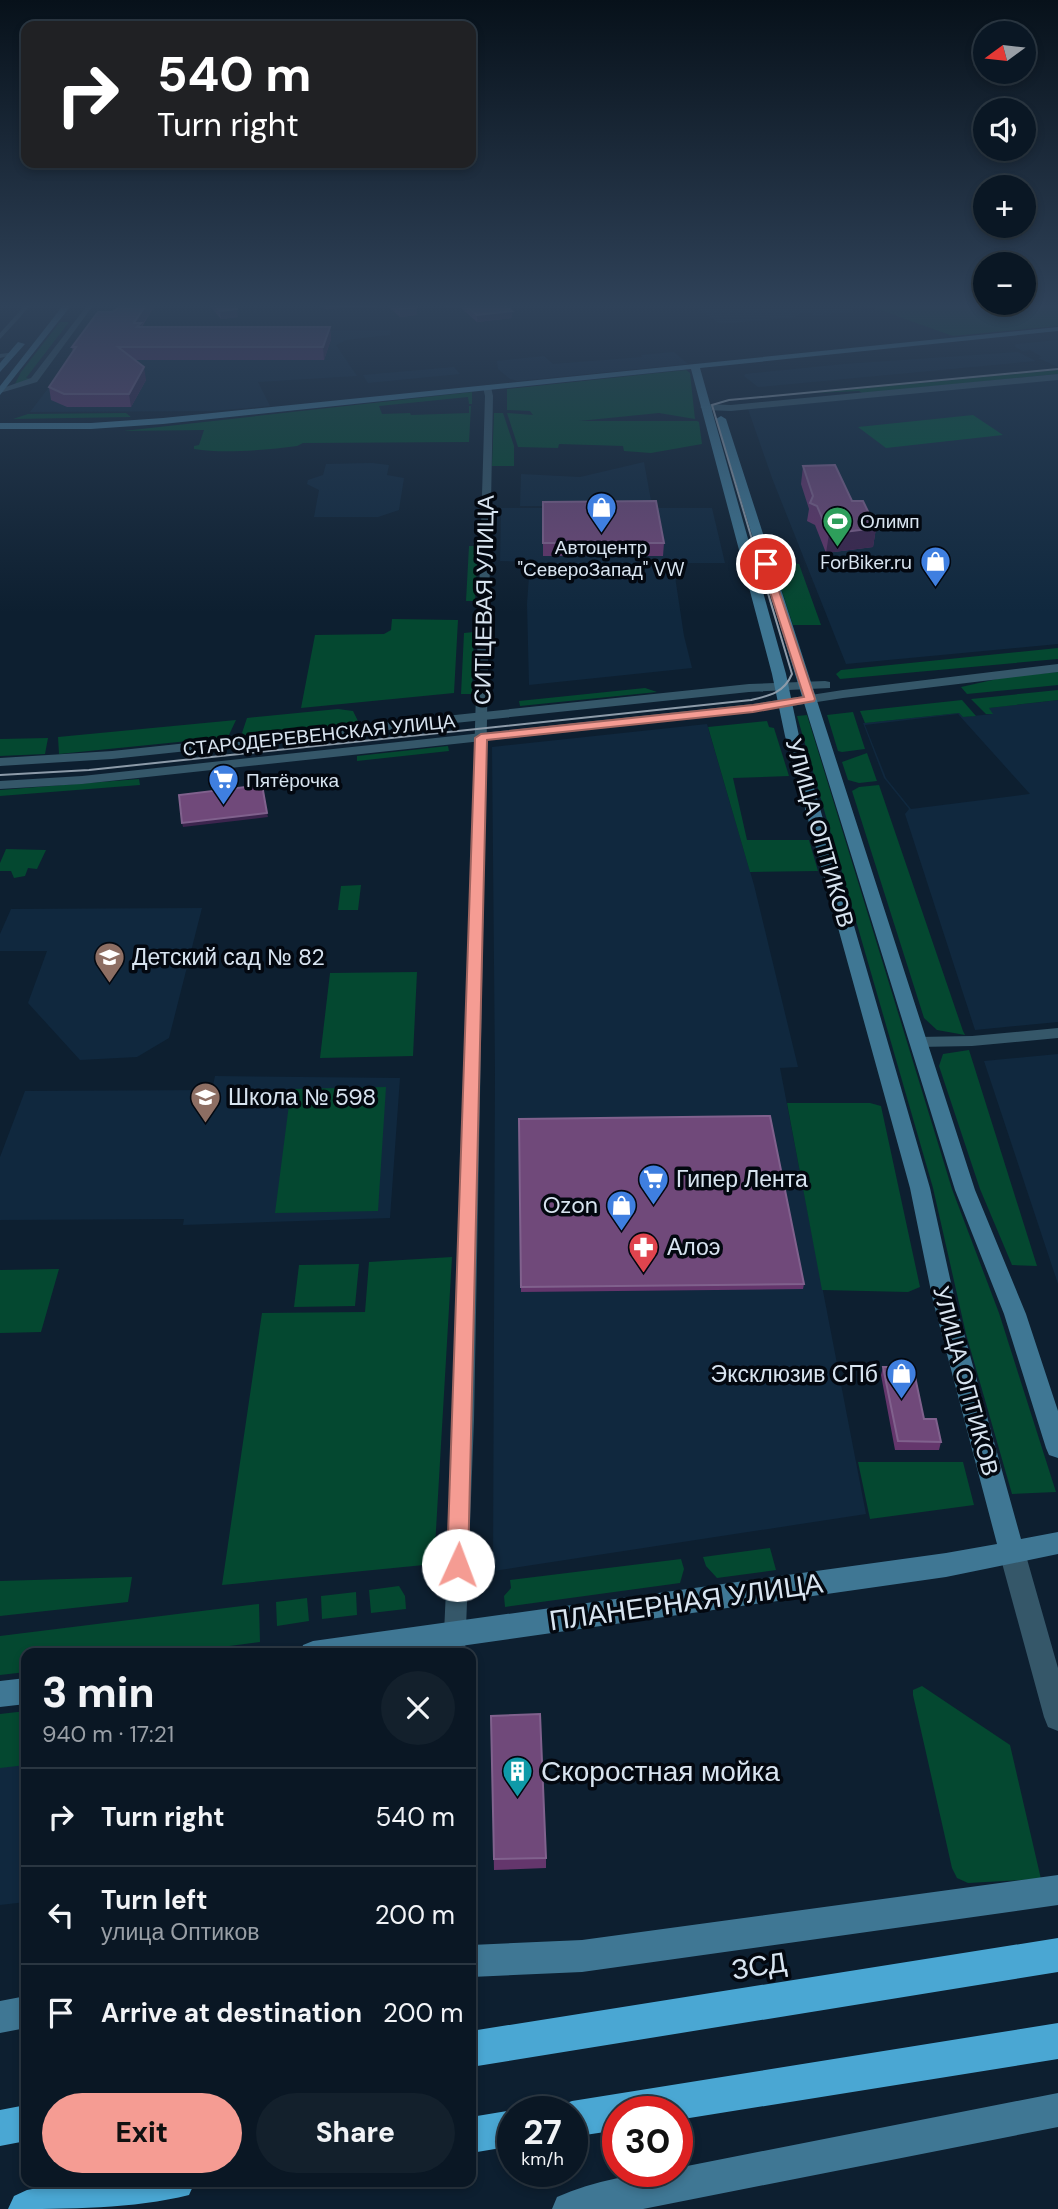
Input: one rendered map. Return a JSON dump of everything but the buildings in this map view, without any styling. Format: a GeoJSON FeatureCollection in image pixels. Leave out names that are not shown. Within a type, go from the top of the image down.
{"type":"FeatureCollection","features":[{"type":"Feature","properties":{"kind":"highway","name":"ЗСД"},"geometry":{"type":"LineString","coordinates":[[476,2048],[1058,1955]]}},
{"type":"Feature","properties":{"kind":"highway"},"geometry":{"type":"LineString","coordinates":[[588,2116],[1058,2041]]}},
{"type":"Feature","properties":{"kind":"highway"},"geometry":{"type":"LineString","coordinates":[[0,2128],[21,2124]]}},
{"type":"Feature","properties":{"kind":"highway"},"geometry":{"type":"LineString","coordinates":[[476,2134],[497,2131]]}},
{"type":"Feature","properties":{"kind":"highway"},"geometry":{"type":"LineString","coordinates":[[27,2209],[148,2187]]}},
{"type":"Feature","properties":{"kind":"main road"},"geometry":{"type":"LineString","coordinates":[[0,424],[91,426],[301,406]]}},
{"type":"Feature","properties":{"kind":"main road","name":"УЛИЦА ОПТИКОВ"},"geometry":{"type":"LineString","coordinates":[[712,407],[807,692],[965,1190],[1015,1314],[1058,1448]]}},
{"type":"Feature","properties":{"kind":"main road","name":"УЛИЦА ОПТИКОВ"},"geometry":{"type":"LineString","coordinates":[[712,407],[783,695],[920,1188],[944,1301],[1012,1552]]}},
{"type":"Feature","properties":{"kind":"main road"},"geometry":{"type":"LineString","coordinates":[[0,424],[205,416]]}},
{"type":"Feature","properties":{"kind":"main road","name":"ПЛАНЕРНАЯ УЛИЦА"},"geometry":{"type":"LineString","coordinates":[[398,1648],[454,1644],[946,1565],[1058,1543]]}},
{"type":"Feature","properties":{"kind":"main road"},"geometry":{"type":"LineString","coordinates":[[0,1694],[21,1692]]}},
{"type":"Feature","properties":{"kind":"main road"},"geometry":{"type":"LineString","coordinates":[[476,1961],[582,1956],[1058,1890]]}},
{"type":"Feature","properties":{"kind":"main road"},"geometry":{"type":"LineString","coordinates":[[0,2017],[21,2013]]}},
{"type":"Feature","properties":{"kind":"main road"},"geometry":{"type":"LineString","coordinates":[[578,2206],[1058,2110]]}},
{"type":"Feature","properties":{"kind":"street","name":"СИТЦЕВАЯ УЛИЦА"},"geometry":{"type":"LineString","coordinates":[[454,1644],[464,1420],[489,406]]}},
{"type":"Feature","properties":{"kind":"street"},"geometry":{"type":"LineString","coordinates":[[712,407],[731,406]]}},
{"type":"Feature","properties":{"kind":"street","name":"СТАРОДЕРЕВЕНСКАЯ УЛИЦА"},"geometry":{"type":"LineString","coordinates":[[0,785],[82,780],[481,738],[807,692],[1058,666]]}},
{"type":"Feature","properties":{"kind":"street","name":"СТАРОДЕРЕВЕНСКАЯ УЛИЦА"},"geometry":{"type":"LineString","coordinates":[[0,762],[112,755],[481,716],[783,695]]}},
{"type":"Feature","properties":{"kind":"street"},"geometry":{"type":"LineString","coordinates":[[918,1042],[972,1041],[1058,1033]]}},
{"type":"Feature","properties":{"kind":"street","name":"УЛИЦА ОПТИКОВ"},"geometry":{"type":"LineString","coordinates":[[1012,1552],[1058,1717]]}},
{"type":"Feature","properties":{"kind":"shaded area"},"geometry":{"type":"Polygon","coordinates":[[[35,406],[269,406],[212,411],[30,412],[35,406]]]}},
{"type":"Feature","properties":{"kind":"shaded area"},"geometry":{"type":"Polygon","coordinates":[[[778,406],[1058,406],[1058,644],[846,664],[772,478],[748,409],[778,406]]]}},
{"type":"Feature","properties":{"kind":"shaded area"},"geometry":{"type":"Polygon","coordinates":[[[644,462],[652,506],[520,506],[521,474],[580,477],[644,462]]]}},
{"type":"Feature","properties":{"kind":"shaded area"},"geometry":{"type":"Polygon","coordinates":[[[326,464],[389,465],[387,475],[404,478],[399,510],[378,517],[314,517],[319,490],[307,484],[308,480],[323,475],[326,464]]]}},
{"type":"Feature","properties":{"kind":"shaded area"},"geometry":{"type":"Polygon","coordinates":[[[501,508],[712,508],[725,563],[673,563],[684,636],[692,668],[529,685],[527,604],[530,562],[500,561],[501,508]]]}},
{"type":"Feature","properties":{"kind":"shaded area"},"geometry":{"type":"Polygon","coordinates":[[[1058,700],[1058,1022],[975,1030],[905,814],[909,809],[884,778],[863,723],[959,713],[963,717],[992,714],[988,708],[1058,700]],[[958,714],[865,725],[886,778],[911,809],[1030,794],[958,714]]]}},
{"type":"Feature","properties":{"kind":"shaded area"},"geometry":{"type":"Polygon","coordinates":[[[707,724],[754,885],[798,1067],[780,1068],[866,1514],[493,1571],[495,1072],[492,747],[707,724]]]}},
{"type":"Feature","properties":{"kind":"shaded area","name":"Детский сад № 82"},"geometry":{"type":"Polygon","coordinates":[[[202,908],[169,1038],[137,1057],[80,1060],[28,1003],[47,951],[0,951],[0,934],[11,909],[202,908]]]}},
{"type":"Feature","properties":{"kind":"shaded area"},"geometry":{"type":"Polygon","coordinates":[[[1058,1054],[1058,1284],[984,1061],[1058,1054]]]}},
{"type":"Feature","properties":{"kind":"shaded area","name":"Школа № 598"},"geometry":{"type":"Polygon","coordinates":[[[215,1076],[400,1078],[390,1218],[183,1225],[184,1219],[0,1220],[0,1157],[25,1091],[212,1090],[215,1076]]]}},
{"type":"Feature","properties":{"kind":"shaded area"},"geometry":{"type":"Polygon","coordinates":[[[21,1764],[21,1903],[0,1905],[0,1766],[21,1764]]]}},
{"type":"Feature","properties":{"kind":"green space"},"geometry":{"type":"Polygon","coordinates":[[[346,406],[379,406],[382,414],[411,415],[469,413],[471,406],[469,442],[303,443],[272,449],[218,451],[194,449],[194,446],[199,445],[204,430],[123,431],[346,406]]]}},
{"type":"Feature","properties":{"kind":"green space"},"geometry":{"type":"Polygon","coordinates":[[[507,406],[694,406],[695,419],[659,413],[579,421],[697,421],[702,444],[651,453],[624,451],[623,446],[559,444],[558,448],[518,447],[507,413],[533,415],[530,411],[507,410],[507,406]]]}},
{"type":"Feature","properties":{"kind":"green space"},"geometry":{"type":"Polygon","coordinates":[[[126,413],[131,417],[13,419],[28,414],[126,413]]]}},
{"type":"Feature","properties":{"kind":"green space"},"geometry":{"type":"Polygon","coordinates":[[[494,413],[503,413],[514,446],[514,466],[492,466],[494,413]]]}},
{"type":"Feature","properties":{"kind":"green space"},"geometry":{"type":"Polygon","coordinates":[[[973,415],[1003,435],[886,448],[858,427],[973,415]]]}},
{"type":"Feature","properties":{"kind":"green space"},"geometry":{"type":"Polygon","coordinates":[[[469,546],[478,546],[475,601],[466,601],[469,546]]]}},
{"type":"Feature","properties":{"kind":"green space"},"geometry":{"type":"Polygon","coordinates":[[[799,564],[821,625],[793,625],[774,567],[799,564]]]}},
{"type":"Feature","properties":{"kind":"green space"},"geometry":{"type":"Polygon","coordinates":[[[392,619],[458,620],[454,693],[301,708],[315,635],[384,634],[391,630],[392,619]]]}},
{"type":"Feature","properties":{"kind":"green space"},"geometry":{"type":"Polygon","coordinates":[[[474,632],[472,694],[461,694],[464,633],[474,632]]]}},
{"type":"Feature","properties":{"kind":"green space"},"geometry":{"type":"Polygon","coordinates":[[[1058,648],[1058,659],[840,679],[836,674],[841,670],[1058,648]]]}},
{"type":"Feature","properties":{"kind":"green space"},"geometry":{"type":"Polygon","coordinates":[[[1058,672],[1058,685],[967,694],[961,687],[1006,677],[1058,672]]]}},
{"type":"Feature","properties":{"kind":"green space"},"geometry":{"type":"Polygon","coordinates":[[[645,688],[657,692],[520,706],[519,701],[645,688]]]}},
{"type":"Feature","properties":{"kind":"green space"},"geometry":{"type":"Polygon","coordinates":[[[1058,690],[1058,700],[989,708],[993,714],[986,714],[971,699],[1058,690]]]}},
{"type":"Feature","properties":{"kind":"green space"},"geometry":{"type":"Polygon","coordinates":[[[962,700],[976,716],[963,717],[959,713],[865,723],[860,711],[962,700]]]}},
{"type":"Feature","properties":{"kind":"green space"},"geometry":{"type":"Polygon","coordinates":[[[338,709],[353,711],[359,723],[245,735],[242,733],[247,718],[338,709]]]}},
{"type":"Feature","properties":{"kind":"green space"},"geometry":{"type":"Polygon","coordinates":[[[853,712],[865,749],[838,751],[827,715],[853,712]]]}},
{"type":"Feature","properties":{"kind":"green space"},"geometry":{"type":"Polygon","coordinates":[[[807,715],[952,1189],[999,1313],[1056,1492],[1012,1494],[966,1334],[933,1188],[797,716],[807,715]]]}},
{"type":"Feature","properties":{"kind":"green space"},"geometry":{"type":"Polygon","coordinates":[[[236,720],[228,737],[59,754],[58,737],[236,720]]]}},
{"type":"Feature","properties":{"kind":"green space"},"geometry":{"type":"Polygon","coordinates":[[[767,721],[769,727],[774,728],[789,776],[733,778],[747,840],[809,840],[818,871],[750,872],[708,727],[767,721]]]}},
{"type":"Feature","properties":{"kind":"green space"},"geometry":{"type":"Polygon","coordinates":[[[48,738],[45,754],[0,756],[0,739],[48,738]]]}},
{"type":"Feature","properties":{"kind":"green space"},"geometry":{"type":"Polygon","coordinates":[[[448,746],[449,751],[357,761],[357,756],[448,746]]]}},
{"type":"Feature","properties":{"kind":"green space"},"geometry":{"type":"Polygon","coordinates":[[[867,753],[877,781],[859,783],[848,780],[842,762],[867,753]]]}},
{"type":"Feature","properties":{"kind":"green space"},"geometry":{"type":"Polygon","coordinates":[[[139,779],[140,785],[0,796],[0,790],[139,779]]]}},
{"type":"Feature","properties":{"kind":"green space"},"geometry":{"type":"Polygon","coordinates":[[[879,785],[965,1035],[937,1030],[924,1018],[852,791],[859,787],[879,785]]]}},
{"type":"Feature","properties":{"kind":"green space"},"geometry":{"type":"Polygon","coordinates":[[[6,849],[46,850],[37,869],[28,868],[25,876],[14,878],[11,871],[0,871],[0,863],[6,849]]]}},
{"type":"Feature","properties":{"kind":"green space"},"geometry":{"type":"Polygon","coordinates":[[[361,885],[358,910],[338,910],[341,886],[361,885]]]}},
{"type":"Feature","properties":{"kind":"green space"},"geometry":{"type":"Polygon","coordinates":[[[417,972],[413,1056],[320,1058],[330,973],[417,972]]]}},
{"type":"Feature","properties":{"kind":"green space"},"geometry":{"type":"Polygon","coordinates":[[[969,1050],[1037,1266],[1012,1265],[980,1189],[939,1066],[943,1054],[969,1050]]]}},
{"type":"Feature","properties":{"kind":"green space"},"geometry":{"type":"Polygon","coordinates":[[[386,1087],[378,1211],[275,1213],[291,1089],[386,1087]]]}},
{"type":"Feature","properties":{"kind":"green space"},"geometry":{"type":"Polygon","coordinates":[[[787,1103],[870,1103],[881,1106],[920,1287],[908,1292],[822,1290],[787,1103]]]}},
{"type":"Feature","properties":{"kind":"green space"},"geometry":{"type":"Polygon","coordinates":[[[452,1257],[434,1564],[222,1585],[262,1313],[365,1312],[369,1262],[452,1257]]]}},
{"type":"Feature","properties":{"kind":"green space"},"geometry":{"type":"Polygon","coordinates":[[[359,1264],[355,1306],[294,1307],[299,1265],[359,1264]]]}},
{"type":"Feature","properties":{"kind":"green space"},"geometry":{"type":"Polygon","coordinates":[[[59,1269],[41,1332],[0,1333],[0,1270],[59,1269]]]}},
{"type":"Feature","properties":{"kind":"green space"},"geometry":{"type":"Polygon","coordinates":[[[858,1462],[963,1462],[974,1505],[870,1519],[858,1462]]]}},
{"type":"Feature","properties":{"kind":"green space"},"geometry":{"type":"Polygon","coordinates":[[[770,1548],[776,1570],[717,1578],[706,1566],[703,1557],[770,1548]]]}},
{"type":"Feature","properties":{"kind":"green space"},"geometry":{"type":"Polygon","coordinates":[[[681,1559],[684,1569],[680,1583],[505,1607],[504,1596],[511,1588],[510,1580],[681,1559]]]}},
{"type":"Feature","properties":{"kind":"green space"},"geometry":{"type":"Polygon","coordinates":[[[132,1577],[128,1602],[0,1616],[0,1581],[132,1577]]]}},
{"type":"Feature","properties":{"kind":"green space"},"geometry":{"type":"Polygon","coordinates":[[[399,1586],[405,1596],[406,1609],[371,1613],[369,1590],[399,1586]]]}},
{"type":"Feature","properties":{"kind":"green space"},"geometry":{"type":"Polygon","coordinates":[[[356,1592],[357,1615],[322,1619],[321,1596],[356,1592]]]}},
{"type":"Feature","properties":{"kind":"green space"},"geometry":{"type":"Polygon","coordinates":[[[307,1598],[309,1621],[277,1626],[276,1602],[307,1598]]]}},
{"type":"Feature","properties":{"kind":"green space"},"geometry":{"type":"Polygon","coordinates":[[[259,1604],[260,1642],[214,1648],[21,1648],[21,1673],[0,1675],[0,1636],[259,1604]]]}},
{"type":"Feature","properties":{"kind":"green space"},"geometry":{"type":"Polygon","coordinates":[[[922,1686],[1010,1745],[1041,1879],[968,1883],[957,1878],[952,1868],[913,1695],[913,1690],[922,1686]]]}},
{"type":"Feature","properties":{"kind":"green space"},"geometry":{"type":"Polygon","coordinates":[[[21,1712],[21,1766],[0,1768],[0,1714],[21,1712]]]}},
{"type":"Feature","properties":{"kind":"tram line"},"geometry":{"type":"LineString","coordinates":[[0,775],[89,770],[751,700],[780,690],[792,674],[712,406]]}},
{"type":"Feature","properties":{"kind":"place","name":"Автоцентр \"СевероЗапад\" VW"},"geometry":{"type":"Point","coordinates":[601,535]}},
{"type":"Feature","properties":{"kind":"place","name":"Олимп"},"geometry":{"type":"Point","coordinates":[837,548]}},
{"type":"Feature","properties":{"kind":"place","name":"ForBiker.ru"},"geometry":{"type":"Point","coordinates":[935,589]}},
{"type":"Feature","properties":{"kind":"place","name":"Пятёрочка"},"geometry":{"type":"Point","coordinates":[223,807]}},
{"type":"Feature","properties":{"kind":"place","name":"Детский сад № 82"},"geometry":{"type":"Point","coordinates":[109,984]}},
{"type":"Feature","properties":{"kind":"place","name":"Школа № 598"},"geometry":{"type":"Point","coordinates":[205,1124]}},
{"type":"Feature","properties":{"kind":"place","name":"Гипер Лента"},"geometry":{"type":"Point","coordinates":[653,1206]}},
{"type":"Feature","properties":{"kind":"place","name":"Ozon"},"geometry":{"type":"Point","coordinates":[621,1232]}},
{"type":"Feature","properties":{"kind":"place","name":"Алоэ"},"geometry":{"type":"Point","coordinates":[644,1274]}},
{"type":"Feature","properties":{"kind":"place","name":"Эксклюзив СПб"},"geometry":{"type":"Point","coordinates":[901,1401]}},
{"type":"Feature","properties":{"kind":"place","name":"Скоростная мойка"},"geometry":{"type":"Point","coordinates":[518,1798]}},
{"type":"Feature","properties":{"kind":"route"},"geometry":{"type":"LineString","coordinates":[[458,1565],[481,738],[753,708],[810,699],[799,674],[766,564]]}}]}
